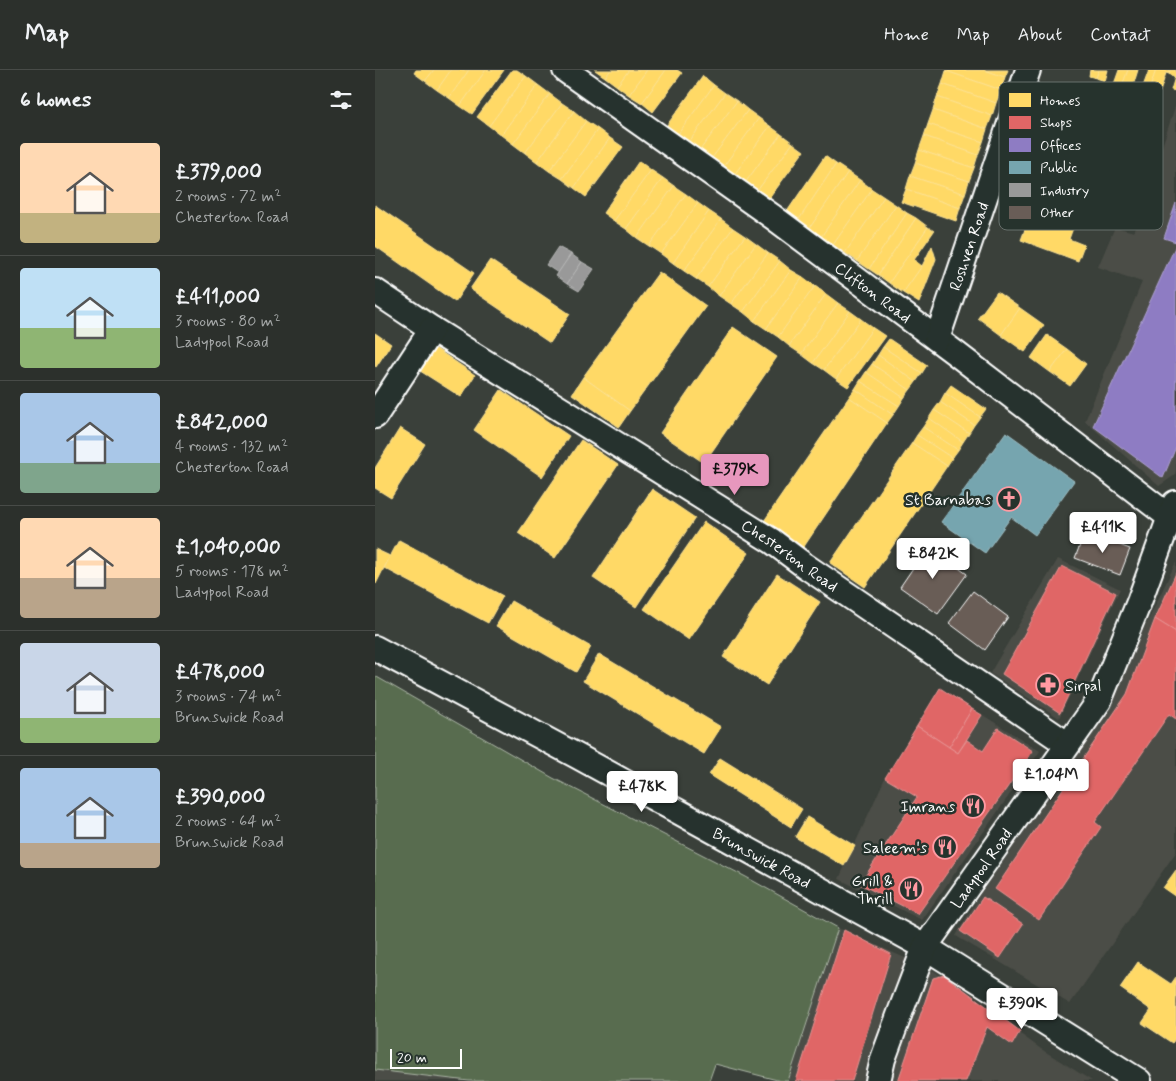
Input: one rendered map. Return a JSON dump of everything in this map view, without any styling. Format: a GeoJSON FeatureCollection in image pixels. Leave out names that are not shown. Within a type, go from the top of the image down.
{"type":"FeatureCollection","features":[{"type":"Feature","properties":{"kind":"street","name":"Clifton Road"},"geometry":{"type":"LineString","coordinates":[[565,70],[773,217],[1174,513]]}},
{"type":"Feature","properties":{"kind":"street","name":"Roshven Road"},"geometry":{"type":"LineString","coordinates":[[1024,82],[1028,70]]}},
{"type":"Feature","properties":{"kind":"street","name":"Roshven Road"},"geometry":{"type":"LineString","coordinates":[[937,339],[999,156]]}},
{"type":"Feature","properties":{"kind":"street","name":"Chesterton Road"},"geometry":{"type":"LineString","coordinates":[[375,291],[432,329],[772,541],[1067,744]]}},
{"type":"Feature","properties":{"kind":"street"},"geometry":{"type":"LineString","coordinates":[[375,416],[432,329]]}},
{"type":"Feature","properties":{"kind":"street","name":"Ladypool Road"},"geometry":{"type":"LineString","coordinates":[[878,1081],[883,1059],[925,947],[1099,701],[1174,513]]}},
{"type":"Feature","properties":{"kind":"street","name":"Brunswick Road"},"geometry":{"type":"LineString","coordinates":[[375,648],[577,756],[925,947],[1139,1081]]}},
{"type":"Feature","properties":{"kind":"shaded area"},"geometry":{"type":"Polygon","coordinates":[[[1176,104],[1176,471],[1175,475],[1159,486],[1085,421],[1142,282],[1098,267],[1114,230],[1134,232],[1135,230],[1163,230],[1163,144],[1176,104]]]}},
{"type":"Feature","properties":{"kind":"shaded area"},"geometry":{"type":"Polygon","coordinates":[[[1058,559],[1120,589],[1059,718],[990,673],[1058,559]]]}},
{"type":"Feature","properties":{"kind":"shaded area"},"geometry":{"type":"Polygon","coordinates":[[[1176,562],[1176,852],[1070,1004],[956,936],[979,896],[1077,756],[1108,704],[1176,562]]]}},
{"type":"Feature","properties":{"kind":"shaded area"},"geometry":{"type":"Polygon","coordinates":[[[940,688],[1040,751],[922,920],[839,879],[885,778],[940,688]]]}},
{"type":"Feature","properties":{"kind":"shaded area"},"geometry":{"type":"Polygon","coordinates":[[[838,928],[934,971],[1041,1049],[1092,1081],[788,1081],[838,928]]]}},
{"type":"Feature","properties":{"kind":"shaded area"},"geometry":{"type":"Polygon","coordinates":[[[375,1070],[469,1081],[375,1081],[375,1070]]]}},
{"type":"Feature","properties":{"kind":"green space"},"geometry":{"type":"Polygon","coordinates":[[[375,676],[553,778],[746,877],[838,928],[788,1081],[781,1081],[715,1064],[709,1081],[469,1081],[375,1070],[375,676]]]}},
{"type":"Feature","properties":{"kind":"building: Homes"},"geometry":{"type":"Polygon","coordinates":[[[416,70],[434,70],[425,81],[414,73],[416,70]]]}},
{"type":"Feature","properties":{"kind":"building: Homes"},"geometry":{"type":"Polygon","coordinates":[[[434,70],[451,70],[437,90],[425,81],[434,70]]]}},
{"type":"Feature","properties":{"kind":"building: Homes"},"geometry":{"type":"Polygon","coordinates":[[[451,70],[469,70],[449,98],[437,90],[451,70]]]}},
{"type":"Feature","properties":{"kind":"building: Homes"},"geometry":{"type":"Polygon","coordinates":[[[469,70],[486,70],[460,106],[449,98],[469,70]]]}},
{"type":"Feature","properties":{"kind":"building: Homes"},"geometry":{"type":"Polygon","coordinates":[[[486,70],[504,70],[472,114],[460,106],[486,70]]]}},
{"type":"Feature","properties":{"kind":"building: Homes"},"geometry":{"type":"Polygon","coordinates":[[[512,70],[517,70],[526,76],[489,126],[477,117],[512,70]]]}},
{"type":"Feature","properties":{"kind":"building: Homes"},"geometry":{"type":"Polygon","coordinates":[[[595,70],[611,70],[605,77],[595,70]]]}},
{"type":"Feature","properties":{"kind":"building: Homes"},"geometry":{"type":"Polygon","coordinates":[[[611,70],[629,70],[617,86],[605,77],[611,70]]]}},
{"type":"Feature","properties":{"kind":"building: Homes"},"geometry":{"type":"Polygon","coordinates":[[[629,70],[647,70],[629,95],[617,86],[629,70]]]}},
{"type":"Feature","properties":{"kind":"building: Homes"},"geometry":{"type":"Polygon","coordinates":[[[647,70],[666,70],[642,103],[629,95],[647,70]]]}},
{"type":"Feature","properties":{"kind":"building: Homes"},"geometry":{"type":"Polygon","coordinates":[[[666,70],[677,70],[682,73],[653,112],[642,103],[666,70]]]}},
{"type":"Feature","properties":{"kind":"building: Homes"},"geometry":{"type":"Polygon","coordinates":[[[985,70],[1005,77],[1003,82],[999,82],[999,89],[946,71],[985,70]]]}},
{"type":"Feature","properties":{"kind":"building: Homes"},"geometry":{"type":"Polygon","coordinates":[[[985,70],[1008,70],[1005,77],[985,70]]]}},
{"type":"Feature","properties":{"kind":"building: Homes"},"geometry":{"type":"Polygon","coordinates":[[[1090,70],[1099,70],[1096,78],[1089,76],[1090,70]]]}},
{"type":"Feature","properties":{"kind":"building: Homes"},"geometry":{"type":"Polygon","coordinates":[[[1099,70],[1108,70],[1105,81],[1096,78],[1099,70]]]}},
{"type":"Feature","properties":{"kind":"building: Homes"},"geometry":{"type":"Polygon","coordinates":[[[1119,70],[1128,70],[1124,82],[1115,82],[1119,70]]]}},
{"type":"Feature","properties":{"kind":"building: Homes"},"geometry":{"type":"Polygon","coordinates":[[[1128,70],[1138,70],[1134,82],[1124,82],[1128,70]]]}},
{"type":"Feature","properties":{"kind":"building: Homes"},"geometry":{"type":"Polygon","coordinates":[[[1149,70],[1156,70],[1152,82],[1145,82],[1149,70]]]}},
{"type":"Feature","properties":{"kind":"building: Homes"},"geometry":{"type":"Polygon","coordinates":[[[1156,70],[1170,70],[1169,74],[1166,73],[1163,82],[1152,82],[1156,70]]]}},
{"type":"Feature","properties":{"kind":"building: Homes"},"geometry":{"type":"Polygon","coordinates":[[[1170,70],[1176,70],[1176,91],[1171,90],[1175,77],[1169,74],[1170,70]]]}},
{"type":"Feature","properties":{"kind":"building: Homes"},"geometry":{"type":"Polygon","coordinates":[[[946,71],[999,89],[999,95],[996,103],[942,84],[946,71]]]}},
{"type":"Feature","properties":{"kind":"building: Homes"},"geometry":{"type":"Polygon","coordinates":[[[526,76],[538,85],[501,135],[489,126],[526,76]]]}},
{"type":"Feature","properties":{"kind":"building: Homes"},"geometry":{"type":"Polygon","coordinates":[[[703,76],[714,85],[678,134],[667,125],[703,76]]]}},
{"type":"Feature","properties":{"kind":"building: Homes"},"geometry":{"type":"Polygon","coordinates":[[[942,84],[996,103],[992,116],[937,97],[942,84]]]}},
{"type":"Feature","properties":{"kind":"building: Homes"},"geometry":{"type":"Polygon","coordinates":[[[538,85],[550,94],[513,144],[501,135],[538,85]]]}},
{"type":"Feature","properties":{"kind":"building: Homes"},"geometry":{"type":"Polygon","coordinates":[[[714,85],[725,93],[689,142],[678,134],[714,85]]]}},
{"type":"Feature","properties":{"kind":"building: Homes"},"geometry":{"type":"Polygon","coordinates":[[[725,93],[737,101],[700,150],[689,142],[725,93]]]}},
{"type":"Feature","properties":{"kind":"building: Homes"},"geometry":{"type":"Polygon","coordinates":[[[550,94],[562,103],[525,153],[513,144],[550,94]]]}},
{"type":"Feature","properties":{"kind":"building: Homes"},"geometry":{"type":"Polygon","coordinates":[[[937,97],[992,116],[987,129],[933,110],[937,97]]]}},
{"type":"Feature","properties":{"kind":"building: Homes"},"geometry":{"type":"Polygon","coordinates":[[[737,101],[748,110],[712,158],[700,150],[737,101]]]}},
{"type":"Feature","properties":{"kind":"building: Homes"},"geometry":{"type":"Polygon","coordinates":[[[562,103],[574,111],[537,162],[525,153],[562,103]]]}},
{"type":"Feature","properties":{"kind":"building: Homes"},"geometry":{"type":"Polygon","coordinates":[[[748,110],[759,118],[723,167],[712,158],[748,110]]]}},
{"type":"Feature","properties":{"kind":"building: Homes"},"geometry":{"type":"Polygon","coordinates":[[[933,110],[987,129],[983,142],[928,124],[933,110]]]}},
{"type":"Feature","properties":{"kind":"building: Homes"},"geometry":{"type":"Polygon","coordinates":[[[574,111],[586,121],[549,171],[537,162],[574,111]]]}},
{"type":"Feature","properties":{"kind":"building: Homes"},"geometry":{"type":"Polygon","coordinates":[[[759,118],[770,126],[734,175],[723,167],[759,118]]]}},
{"type":"Feature","properties":{"kind":"building: Homes"},"geometry":{"type":"Polygon","coordinates":[[[586,121],[598,129],[562,179],[549,171],[586,121]]]}},
{"type":"Feature","properties":{"kind":"building: Homes"},"geometry":{"type":"Polygon","coordinates":[[[928,124],[983,142],[978,155],[924,136],[928,124]]]}},
{"type":"Feature","properties":{"kind":"building: Homes"},"geometry":{"type":"Polygon","coordinates":[[[770,126],[781,134],[745,183],[734,175],[770,126]]]}},
{"type":"Feature","properties":{"kind":"building: Homes"},"geometry":{"type":"Polygon","coordinates":[[[598,129],[610,138],[574,188],[562,179],[598,129]]]}},
{"type":"Feature","properties":{"kind":"building: Homes"},"geometry":{"type":"Polygon","coordinates":[[[781,134],[793,143],[757,191],[745,183],[781,134]]]}},
{"type":"Feature","properties":{"kind":"building: Homes"},"geometry":{"type":"Polygon","coordinates":[[[924,136],[978,155],[974,168],[919,150],[924,136]]]}},
{"type":"Feature","properties":{"kind":"building: Homes"},"geometry":{"type":"Polygon","coordinates":[[[610,138],[623,147],[586,197],[574,188],[610,138]]]}},
{"type":"Feature","properties":{"kind":"building: Homes"},"geometry":{"type":"Polygon","coordinates":[[[793,143],[804,151],[768,200],[757,191],[793,143]]]}},
{"type":"Feature","properties":{"kind":"building: Homes"},"geometry":{"type":"Polygon","coordinates":[[[919,150],[974,168],[969,181],[915,163],[919,150]]]}},
{"type":"Feature","properties":{"kind":"building: Homes"},"geometry":{"type":"Polygon","coordinates":[[[825,156],[836,164],[798,221],[786,213],[825,156]]]}},
{"type":"Feature","properties":{"kind":"building: Homes"},"geometry":{"type":"Polygon","coordinates":[[[639,161],[651,170],[614,221],[603,213],[639,161]]]}},
{"type":"Feature","properties":{"kind":"building: Homes"},"geometry":{"type":"Polygon","coordinates":[[[915,163],[969,181],[965,194],[910,176],[915,163]]]}},
{"type":"Feature","properties":{"kind":"building: Homes"},"geometry":{"type":"Polygon","coordinates":[[[836,164],[848,172],[809,229],[798,221],[836,164]]]}},
{"type":"Feature","properties":{"kind":"building: Homes"},"geometry":{"type":"Polygon","coordinates":[[[651,170],[663,178],[626,229],[614,221],[651,170]]]}},
{"type":"Feature","properties":{"kind":"building: Homes"},"geometry":{"type":"Polygon","coordinates":[[[848,172],[860,180],[821,237],[809,229],[848,172]]]}},
{"type":"Feature","properties":{"kind":"building: Homes"},"geometry":{"type":"Polygon","coordinates":[[[910,176],[965,194],[960,208],[906,189],[910,176]]]}},
{"type":"Feature","properties":{"kind":"building: Homes"},"geometry":{"type":"Polygon","coordinates":[[[663,178],[674,186],[637,238],[626,229],[663,178]]]}},
{"type":"Feature","properties":{"kind":"building: Homes"},"geometry":{"type":"Polygon","coordinates":[[[860,180],[872,189],[833,245],[821,237],[860,180]]]}},
{"type":"Feature","properties":{"kind":"building: Homes"},"geometry":{"type":"Polygon","coordinates":[[[674,186],[686,194],[649,246],[637,238],[674,186]]]}},
{"type":"Feature","properties":{"kind":"building: Homes"},"geometry":{"type":"Polygon","coordinates":[[[872,189],[884,197],[845,253],[833,245],[872,189]]]}},
{"type":"Feature","properties":{"kind":"building: Homes"},"geometry":{"type":"Polygon","coordinates":[[[906,189],[960,208],[956,221],[901,202],[906,189]]]}},
{"type":"Feature","properties":{"kind":"building: Homes"},"geometry":{"type":"Polygon","coordinates":[[[686,194],[698,203],[661,254],[649,246],[686,194]]]}},
{"type":"Feature","properties":{"kind":"building: Homes"},"geometry":{"type":"Polygon","coordinates":[[[884,197],[896,205],[857,261],[845,253],[884,197]]]}},
{"type":"Feature","properties":{"kind":"building: Homes"},"geometry":{"type":"Polygon","coordinates":[[[698,203],[709,211],[673,263],[661,254],[698,203]]]}},
{"type":"Feature","properties":{"kind":"building: Homes"},"geometry":{"type":"Polygon","coordinates":[[[375,205],[474,273],[455,302],[375,246],[375,205]]]}},
{"type":"Feature","properties":{"kind":"building: Homes"},"geometry":{"type":"Polygon","coordinates":[[[896,205],[907,213],[869,269],[857,261],[896,205]]]}},
{"type":"Feature","properties":{"kind":"building: Homes"},"geometry":{"type":"Polygon","coordinates":[[[709,211],[721,219],[684,271],[673,263],[709,211]]]}},
{"type":"Feature","properties":{"kind":"building: Homes"},"geometry":{"type":"Polygon","coordinates":[[[907,213],[916,218],[878,275],[869,269],[907,213]]]}},
{"type":"Feature","properties":{"kind":"building: Homes"},"geometry":{"type":"Polygon","coordinates":[[[916,218],[928,227],[889,283],[878,275],[916,218]]]}},
{"type":"Feature","properties":{"kind":"building: Homes"},"geometry":{"type":"Polygon","coordinates":[[[721,219],[733,228],[696,279],[684,271],[721,219]]]}},
{"type":"Feature","properties":{"kind":"building: Homes"},"geometry":{"type":"Polygon","coordinates":[[[928,227],[934,231],[914,260],[922,266],[903,293],[889,283],[928,227]]]}},
{"type":"Feature","properties":{"kind":"building: Homes"},"geometry":{"type":"Polygon","coordinates":[[[733,228],[745,236],[708,287],[696,279],[733,228]]]}},
{"type":"Feature","properties":{"kind":"building: Homes"},"geometry":{"type":"Polygon","coordinates":[[[1025,230],[1072,230],[1069,239],[1084,245],[1078,261],[1021,240],[1025,230]]]}},
{"type":"Feature","properties":{"kind":"building: Homes"},"geometry":{"type":"Polygon","coordinates":[[[745,236],[756,244],[719,296],[708,287],[745,236]]]}},
{"type":"Feature","properties":{"kind":"building: Homes"},"geometry":{"type":"Polygon","coordinates":[[[756,244],[768,253],[731,304],[719,296],[756,244]]]}},
{"type":"Feature","properties":{"kind":"building: Homes"},"geometry":{"type":"Polygon","coordinates":[[[932,246],[936,259],[919,303],[903,293],[922,266],[932,246]]]}},
{"type":"Feature","properties":{"kind":"building: Homes"},"geometry":{"type":"Polygon","coordinates":[[[768,253],[780,261],[743,312],[731,304],[768,253]]]}},
{"type":"Feature","properties":{"kind":"building: Homes"},"geometry":{"type":"Polygon","coordinates":[[[490,260],[570,314],[550,343],[470,289],[490,260]]]}},
{"type":"Feature","properties":{"kind":"building: Homes"},"geometry":{"type":"Polygon","coordinates":[[[780,261],[791,270],[754,321],[743,312],[780,261]]]}},
{"type":"Feature","properties":{"kind":"building: Homes"},"geometry":{"type":"Polygon","coordinates":[[[791,270],[803,277],[766,329],[754,321],[791,270]]]}},
{"type":"Feature","properties":{"kind":"building: Homes"},"geometry":{"type":"Polygon","coordinates":[[[659,272],[706,306],[630,411],[583,377],[659,272]]]}},
{"type":"Feature","properties":{"kind":"building: Homes"},"geometry":{"type":"Polygon","coordinates":[[[803,277],[815,286],[778,337],[766,329],[803,277]]]}},
{"type":"Feature","properties":{"kind":"building: Homes"},"geometry":{"type":"Polygon","coordinates":[[[815,286],[826,294],[789,346],[778,337],[815,286]]]}},
{"type":"Feature","properties":{"kind":"building: Homes"},"geometry":{"type":"Polygon","coordinates":[[[997,292],[1020,308],[1001,335],[978,318],[997,292]]]}},
{"type":"Feature","properties":{"kind":"building: Homes"},"geometry":{"type":"Polygon","coordinates":[[[826,294],[838,303],[801,354],[789,346],[826,294]]]}},
{"type":"Feature","properties":{"kind":"building: Homes"},"geometry":{"type":"Polygon","coordinates":[[[838,303],[850,311],[813,363],[801,354],[838,303]]]}},
{"type":"Feature","properties":{"kind":"building: Homes"},"geometry":{"type":"Polygon","coordinates":[[[1020,308],[1044,325],[1025,352],[1001,335],[1020,308]]]}},
{"type":"Feature","properties":{"kind":"building: Homes"},"geometry":{"type":"Polygon","coordinates":[[[850,311],[861,319],[824,370],[813,363],[850,311]]]}},
{"type":"Feature","properties":{"kind":"building: Homes"},"geometry":{"type":"Polygon","coordinates":[[[861,319],[873,328],[836,379],[824,370],[861,319]]]}},
{"type":"Feature","properties":{"kind":"building: Homes"},"geometry":{"type":"Polygon","coordinates":[[[733,327],[777,357],[704,463],[660,433],[733,327]]]}},
{"type":"Feature","properties":{"kind":"building: Homes"},"geometry":{"type":"Polygon","coordinates":[[[873,328],[885,336],[848,387],[836,379],[873,328]]]}},
{"type":"Feature","properties":{"kind":"building: Homes"},"geometry":{"type":"Polygon","coordinates":[[[375,333],[391,344],[376,367],[375,366],[375,333]]]}},
{"type":"Feature","properties":{"kind":"building: Homes"},"geometry":{"type":"Polygon","coordinates":[[[1047,335],[1067,349],[1050,372],[1031,358],[1047,335]]]}},
{"type":"Feature","properties":{"kind":"building: Homes"},"geometry":{"type":"Polygon","coordinates":[[[889,339],[927,365],[922,373],[883,347],[889,339]]]}},
{"type":"Feature","properties":{"kind":"building: Homes"},"geometry":{"type":"Polygon","coordinates":[[[432,346],[475,375],[461,397],[417,369],[432,346]]]}},
{"type":"Feature","properties":{"kind":"building: Homes"},"geometry":{"type":"Polygon","coordinates":[[[883,347],[922,373],[916,382],[878,355],[883,347]]]}},
{"type":"Feature","properties":{"kind":"building: Homes"},"geometry":{"type":"Polygon","coordinates":[[[1067,349],[1086,364],[1070,386],[1050,372],[1067,349]]]}},
{"type":"Feature","properties":{"kind":"building: Homes"},"geometry":{"type":"Polygon","coordinates":[[[878,355],[916,382],[910,390],[872,364],[878,355]]]}},
{"type":"Feature","properties":{"kind":"building: Homes"},"geometry":{"type":"Polygon","coordinates":[[[872,364],[910,390],[904,398],[866,372],[872,364]]]}},
{"type":"Feature","properties":{"kind":"building: Homes"},"geometry":{"type":"Polygon","coordinates":[[[866,372],[904,398],[899,406],[860,381],[866,372]]]}},
{"type":"Feature","properties":{"kind":"building: Homes"},"geometry":{"type":"Polygon","coordinates":[[[583,377],[630,411],[619,427],[572,394],[583,377]]]}},
{"type":"Feature","properties":{"kind":"building: Homes"},"geometry":{"type":"Polygon","coordinates":[[[860,381],[899,406],[893,415],[855,389],[860,381]]]}},
{"type":"Feature","properties":{"kind":"building: Homes"},"geometry":{"type":"Polygon","coordinates":[[[951,385],[986,409],[980,417],[945,393],[951,385]]]}},
{"type":"Feature","properties":{"kind":"building: Homes"},"geometry":{"type":"Polygon","coordinates":[[[855,389],[893,415],[887,423],[849,397],[855,389]]]}},
{"type":"Feature","properties":{"kind":"building: Homes"},"geometry":{"type":"Polygon","coordinates":[[[501,390],[569,436],[542,477],[474,430],[501,390]]]}},
{"type":"Feature","properties":{"kind":"building: Homes"},"geometry":{"type":"Polygon","coordinates":[[[945,393],[980,417],[974,425],[940,402],[945,393]]]}},
{"type":"Feature","properties":{"kind":"building: Homes"},"geometry":{"type":"Polygon","coordinates":[[[849,397],[887,423],[803,548],[764,521],[849,397]]]}},
{"type":"Feature","properties":{"kind":"building: Homes"},"geometry":{"type":"Polygon","coordinates":[[[940,402],[974,425],[969,433],[934,410],[940,402]]]}},
{"type":"Feature","properties":{"kind":"building: Homes"},"geometry":{"type":"Polygon","coordinates":[[[934,410],[969,433],[963,442],[929,418],[934,410]]]}},
{"type":"Feature","properties":{"kind":"building: Homes"},"geometry":{"type":"Polygon","coordinates":[[[929,418],[963,442],[958,450],[923,427],[929,418]]]}},
{"type":"Feature","properties":{"kind":"building: Homes"},"geometry":{"type":"Polygon","coordinates":[[[923,427],[958,450],[952,458],[917,435],[923,427]]]}},
{"type":"Feature","properties":{"kind":"building: Homes"},"geometry":{"type":"Polygon","coordinates":[[[400,428],[425,444],[391,498],[375,488],[375,468],[400,428]]]}},
{"type":"Feature","properties":{"kind":"building: Homes"},"geometry":{"type":"Polygon","coordinates":[[[917,435],[952,458],[947,466],[912,443],[917,435]]]}},
{"type":"Feature","properties":{"kind":"building: Homes"},"geometry":{"type":"Polygon","coordinates":[[[581,440],[618,465],[555,558],[518,533],[581,440]]]}},
{"type":"Feature","properties":{"kind":"building: Homes"},"geometry":{"type":"Polygon","coordinates":[[[912,443],[947,466],[865,587],[830,563],[912,443]]]}},
{"type":"Feature","properties":{"kind":"building: Homes"},"geometry":{"type":"Polygon","coordinates":[[[652,489],[695,518],[636,607],[593,578],[652,489]]]}},
{"type":"Feature","properties":{"kind":"building: Homes"},"geometry":{"type":"Polygon","coordinates":[[[704,522],[749,553],[689,640],[644,609],[704,522]]]}},
{"type":"Feature","properties":{"kind":"building: Homes"},"geometry":{"type":"Polygon","coordinates":[[[399,540],[503,596],[488,623],[384,568],[399,540]]]}},
{"type":"Feature","properties":{"kind":"building: Homes"},"geometry":{"type":"Polygon","coordinates":[[[375,549],[390,556],[376,584],[375,583],[375,549]]]}},
{"type":"Feature","properties":{"kind":"building: Homes"},"geometry":{"type":"Polygon","coordinates":[[[777,574],[820,602],[767,685],[723,657],[777,574]]]}},
{"type":"Feature","properties":{"kind":"building: Homes"},"geometry":{"type":"Polygon","coordinates":[[[511,601],[591,647],[576,672],[496,626],[511,601]]]}},
{"type":"Feature","properties":{"kind":"building: Homes"},"geometry":{"type":"Polygon","coordinates":[[[599,654],[721,727],[704,754],[583,681],[599,654]]]}},
{"type":"Feature","properties":{"kind":"building: Homes"},"geometry":{"type":"Polygon","coordinates":[[[720,758],[802,809],[791,827],[709,775],[720,758]]]}},
{"type":"Feature","properties":{"kind":"building: Homes"},"geometry":{"type":"Polygon","coordinates":[[[807,817],[855,846],[844,866],[795,837],[807,817]]]}},
{"type":"Feature","properties":{"kind":"building: Homes"},"geometry":{"type":"Polygon","coordinates":[[[1176,870],[1176,897],[1163,888],[1176,870]]]}},
{"type":"Feature","properties":{"kind":"building: Homes"},"geometry":{"type":"Polygon","coordinates":[[[1138,962],[1171,984],[1176,977],[1176,1038],[1172,1043],[1142,1023],[1151,1010],[1120,988],[1138,962]]]}},
{"type":"Feature","properties":{"kind":"building: Shops"},"geometry":{"type":"Polygon","coordinates":[[[1062,566],[1116,593],[1060,713],[1002,674],[1062,566]]]}},
{"type":"Feature","properties":{"kind":"building: Shops"},"geometry":{"type":"Polygon","coordinates":[[[1176,573],[1176,632],[1155,619],[1176,573]]]}},
{"type":"Feature","properties":{"kind":"building: Shops"},"geometry":{"type":"Polygon","coordinates":[[[1155,619],[1176,632],[1176,719],[1169,714],[1095,822],[1101,827],[1039,920],[995,889],[1127,694],[1155,619]]]}},
{"type":"Feature","properties":{"kind":"building: Shops"},"geometry":{"type":"Polygon","coordinates":[[[940,688],[972,709],[949,747],[917,726],[940,688]]]}},
{"type":"Feature","properties":{"kind":"building: Shops"},"geometry":{"type":"Polygon","coordinates":[[[972,709],[982,715],[958,753],[949,747],[972,709]]]}},
{"type":"Feature","properties":{"kind":"building: Shops"},"geometry":{"type":"Polygon","coordinates":[[[917,726],[958,753],[967,740],[983,751],[998,728],[1033,751],[918,914],[860,884],[917,797],[885,778],[917,726]]]}},
{"type":"Feature","properties":{"kind":"building: Shops"},"geometry":{"type":"Polygon","coordinates":[[[983,897],[1023,924],[1000,958],[960,931],[983,897]]]}},
{"type":"Feature","properties":{"kind":"building: Shops"},"geometry":{"type":"Polygon","coordinates":[[[844,930],[891,954],[852,1081],[796,1081],[844,930]]]}},
{"type":"Feature","properties":{"kind":"building: Shops"},"geometry":{"type":"Polygon","coordinates":[[[944,975],[1020,1031],[1012,1045],[987,1027],[966,1081],[898,1081],[933,978],[944,975]]]}},
{"type":"Feature","properties":{"kind":"building: Offices"},"geometry":{"type":"Polygon","coordinates":[[[1176,203],[1176,242],[1164,238],[1176,203]]]}},
{"type":"Feature","properties":{"kind":"building: Offices"},"geometry":{"type":"Polygon","coordinates":[[[1176,245],[1176,447],[1163,478],[1093,426],[1176,245]]]}},
{"type":"Feature","properties":{"kind":"building: Public","name":"St Barnabas"},"geometry":{"type":"Polygon","coordinates":[[[1006,432],[1074,481],[1035,535],[1011,517],[985,553],[941,522],[1006,432]]]}},
{"type":"Feature","properties":{"kind":"building: Industry"},"geometry":{"type":"Polygon","coordinates":[[[558,247],[571,254],[558,273],[546,265],[558,247]]]}},
{"type":"Feature","properties":{"kind":"building: Industry"},"geometry":{"type":"Polygon","coordinates":[[[571,254],[582,262],[567,284],[556,276],[571,254]]]}},
{"type":"Feature","properties":{"kind":"building: Industry"},"geometry":{"type":"Polygon","coordinates":[[[582,262],[594,269],[579,291],[567,284],[582,262]]]}},
{"type":"Feature","properties":{"kind":"building: Other"},"geometry":{"type":"Polygon","coordinates":[[[1085,532],[1130,549],[1120,575],[1075,558],[1085,532]]]}},
{"type":"Feature","properties":{"kind":"building: Other"},"geometry":{"type":"Polygon","coordinates":[[[928,546],[967,574],[938,614],[900,587],[928,546]]]}},
{"type":"Feature","properties":{"kind":"building: Other"},"geometry":{"type":"Polygon","coordinates":[[[973,591],[1008,617],[985,650],[949,623],[973,591]]]}},
{"type":"Feature","properties":{"kind":"place","name":"St Barnabas"},"geometry":{"type":"Point","coordinates":[1009,499]}},
{"type":"Feature","properties":{"kind":"place","name":"Sirpal"},"geometry":{"type":"Point","coordinates":[1048,685]}},
{"type":"Feature","properties":{"kind":"place","name":"Imrans"},"geometry":{"type":"Point","coordinates":[973,806]}},
{"type":"Feature","properties":{"kind":"place","name":"Saleem's"},"geometry":{"type":"Point","coordinates":[945,847]}},
{"type":"Feature","properties":{"kind":"place","name":"Grill & Thrill"},"geometry":{"type":"Point","coordinates":[911,889]}}]}
